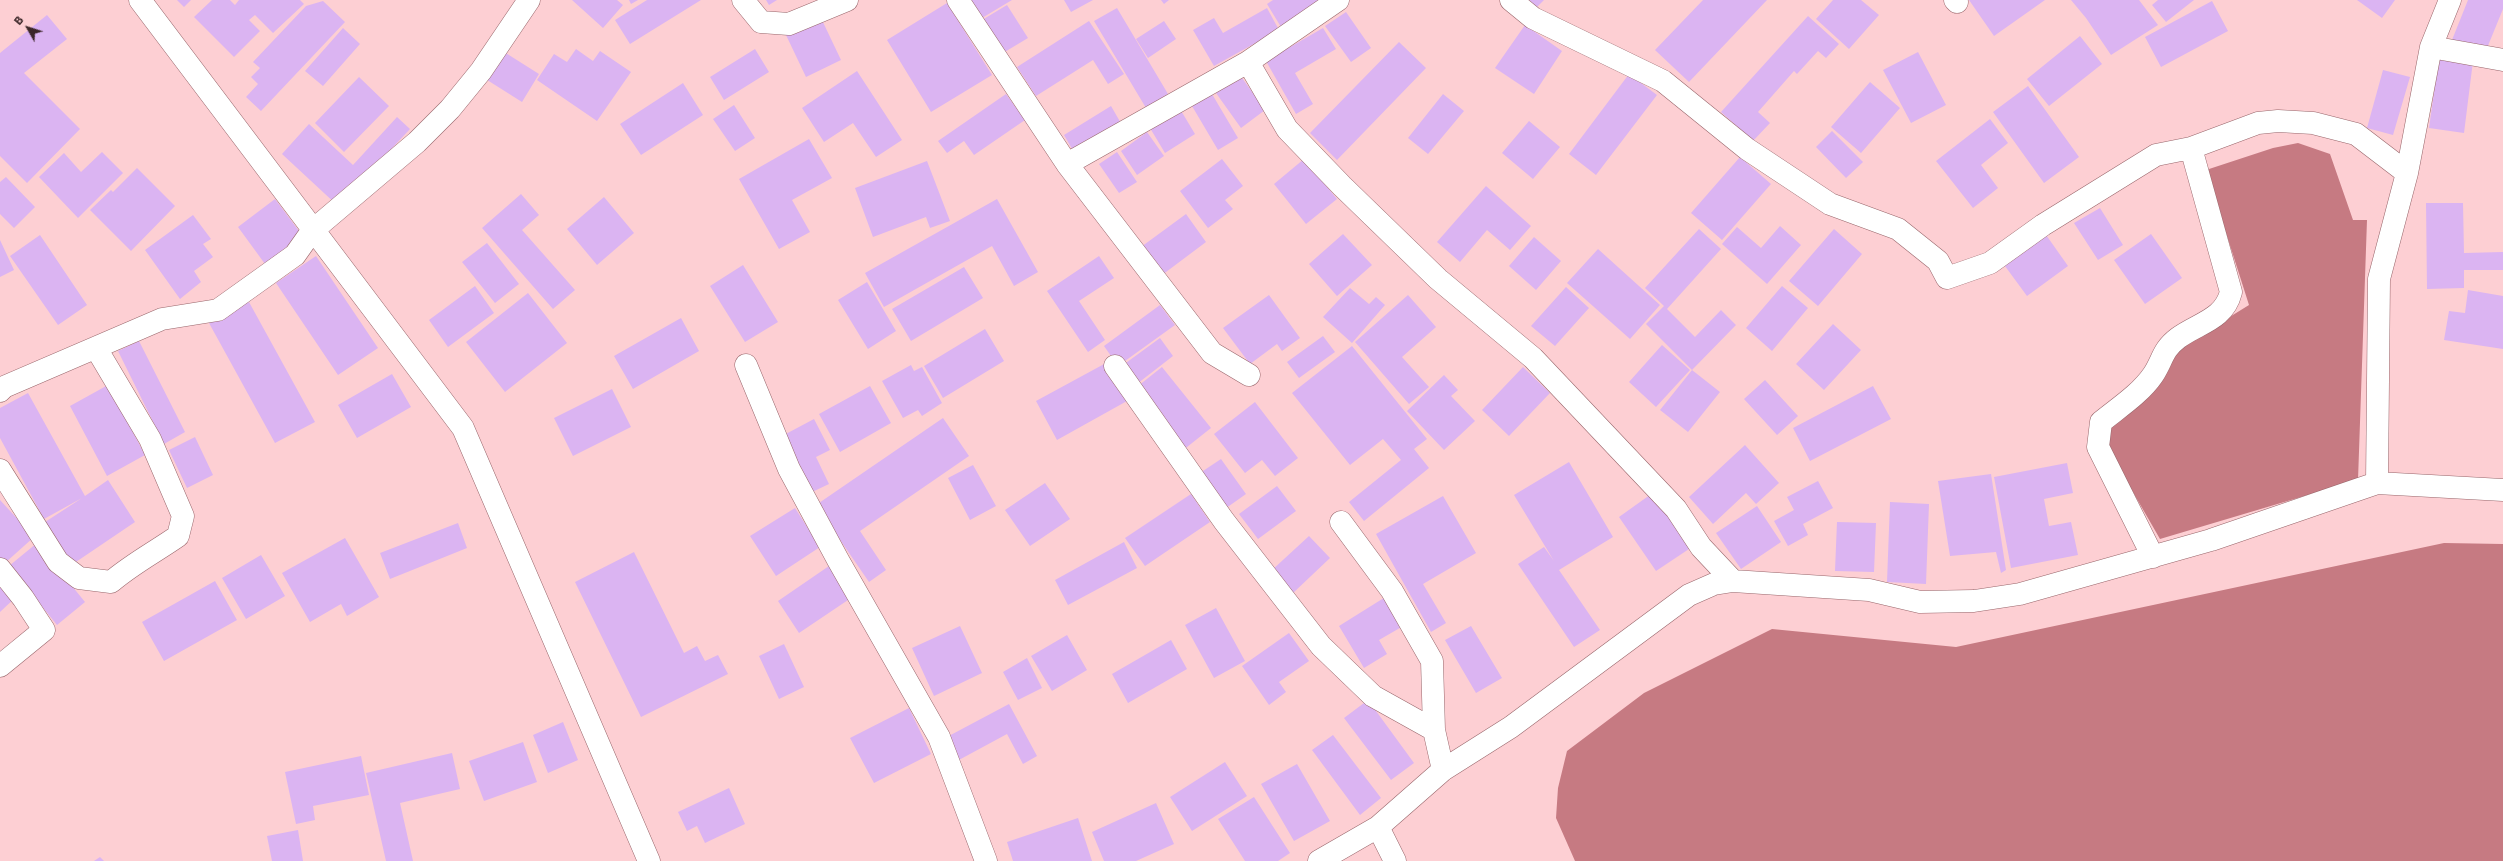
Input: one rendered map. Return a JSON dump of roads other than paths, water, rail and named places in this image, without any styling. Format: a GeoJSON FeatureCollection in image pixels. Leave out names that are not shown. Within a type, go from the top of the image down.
{"type":"FeatureCollection","features":[{"type":"Feature","properties":{"kind":"street"},"geometry":{"type":"LineString","coordinates":[[140,0],[312,231],[463,428],[649,861]]}},
{"type":"Feature","properties":{"kind":"street"},"geometry":{"type":"LineString","coordinates":[[0,390],[4,386],[162,319],[218,310],[295,255],[312,231],[417,142],[450,109],[480,71],[529,0]]}},
{"type":"Feature","properties":{"kind":"street"},"geometry":{"type":"LineString","coordinates":[[743,0],[761,22],[789,24],[848,0]]}},
{"type":"Feature","properties":{"kind":"street"},"geometry":{"type":"LineString","coordinates":[[958,0],[1067,164],[1212,353],[1249,375]]}},
{"type":"Feature","properties":{"kind":"street"},"geometry":{"type":"LineString","coordinates":[[1067,164],[1248,62],[1338,0]]}},
{"type":"Feature","properties":{"kind":"street"},"geometry":{"type":"LineString","coordinates":[[1512,0],[1533,18],[1663,81],[1747,149],[1830,204],[1898,229],[1938,261],[1947,278],[1990,263],[2043,225],[2156,155],[2191,148],[2258,123],[2278,121],[2313,123],[2356,134],[2407,173]]}},
{"type":"Feature","properties":{"kind":"street"},"geometry":{"type":"LineString","coordinates":[[2377,483],[2379,279],[2407,173],[2431,47],[2450,0]]}},
{"type":"Feature","properties":{"kind":"street"},"geometry":{"type":"LineString","coordinates":[[2431,47],[2503,60]]}},
{"type":"Feature","properties":{"kind":"street"},"geometry":{"type":"LineString","coordinates":[[1248,62],[1287,128],[1342,186],[1438,279],[1532,358],[1676,509],[1700,546],[1733,581]]}},
{"type":"Feature","properties":{"kind":"street"},"geometry":{"type":"LineString","coordinates":[[2153,557],[2098,447],[2101,422],[2128,401],[2153,376],[2165,349],[2179,337],[2218,316],[2228,303],[2231,292],[2191,148]]}},
{"type":"Feature","properties":{"kind":"street"},"geometry":{"type":"LineString","coordinates":[[0,470],[58,562],[79,578],[111,582],[135,562],[144,560],[178,536],[183,516],[150,439],[96,348]]}},
{"type":"Feature","properties":{"kind":"street"},"geometry":{"type":"LineString","coordinates":[[746,364],[789,469],[838,560],[939,737],[986,861]]}},
{"type":"Feature","properties":{"kind":"street"},"geometry":{"type":"LineString","coordinates":[[1115,366],[1224,521],[1321,646],[1373,696],[1434,730]]}},
{"type":"Feature","properties":{"kind":"street"},"geometry":{"type":"LineString","coordinates":[[1319,861],[1378,827],[1443,770],[1511,727],[1689,595],[1714,584],[1733,581],[1869,590],[1920,602],[1974,601],[2020,594],[2153,557],[2211,540],[2377,483],[2503,490]]}},
{"type":"Feature","properties":{"kind":"street"},"geometry":{"type":"LineString","coordinates":[[1342,522],[1392,591],[1432,661],[1434,730],[1443,770]]}},
{"type":"Feature","properties":{"kind":"street"},"geometry":{"type":"LineString","coordinates":[[0,569],[23,598],[44,630],[0,666]]}},
{"type":"Feature","properties":{"kind":"street"},"geometry":{"type":"LineString","coordinates":[[1378,827],[1395,861]]}}]}
